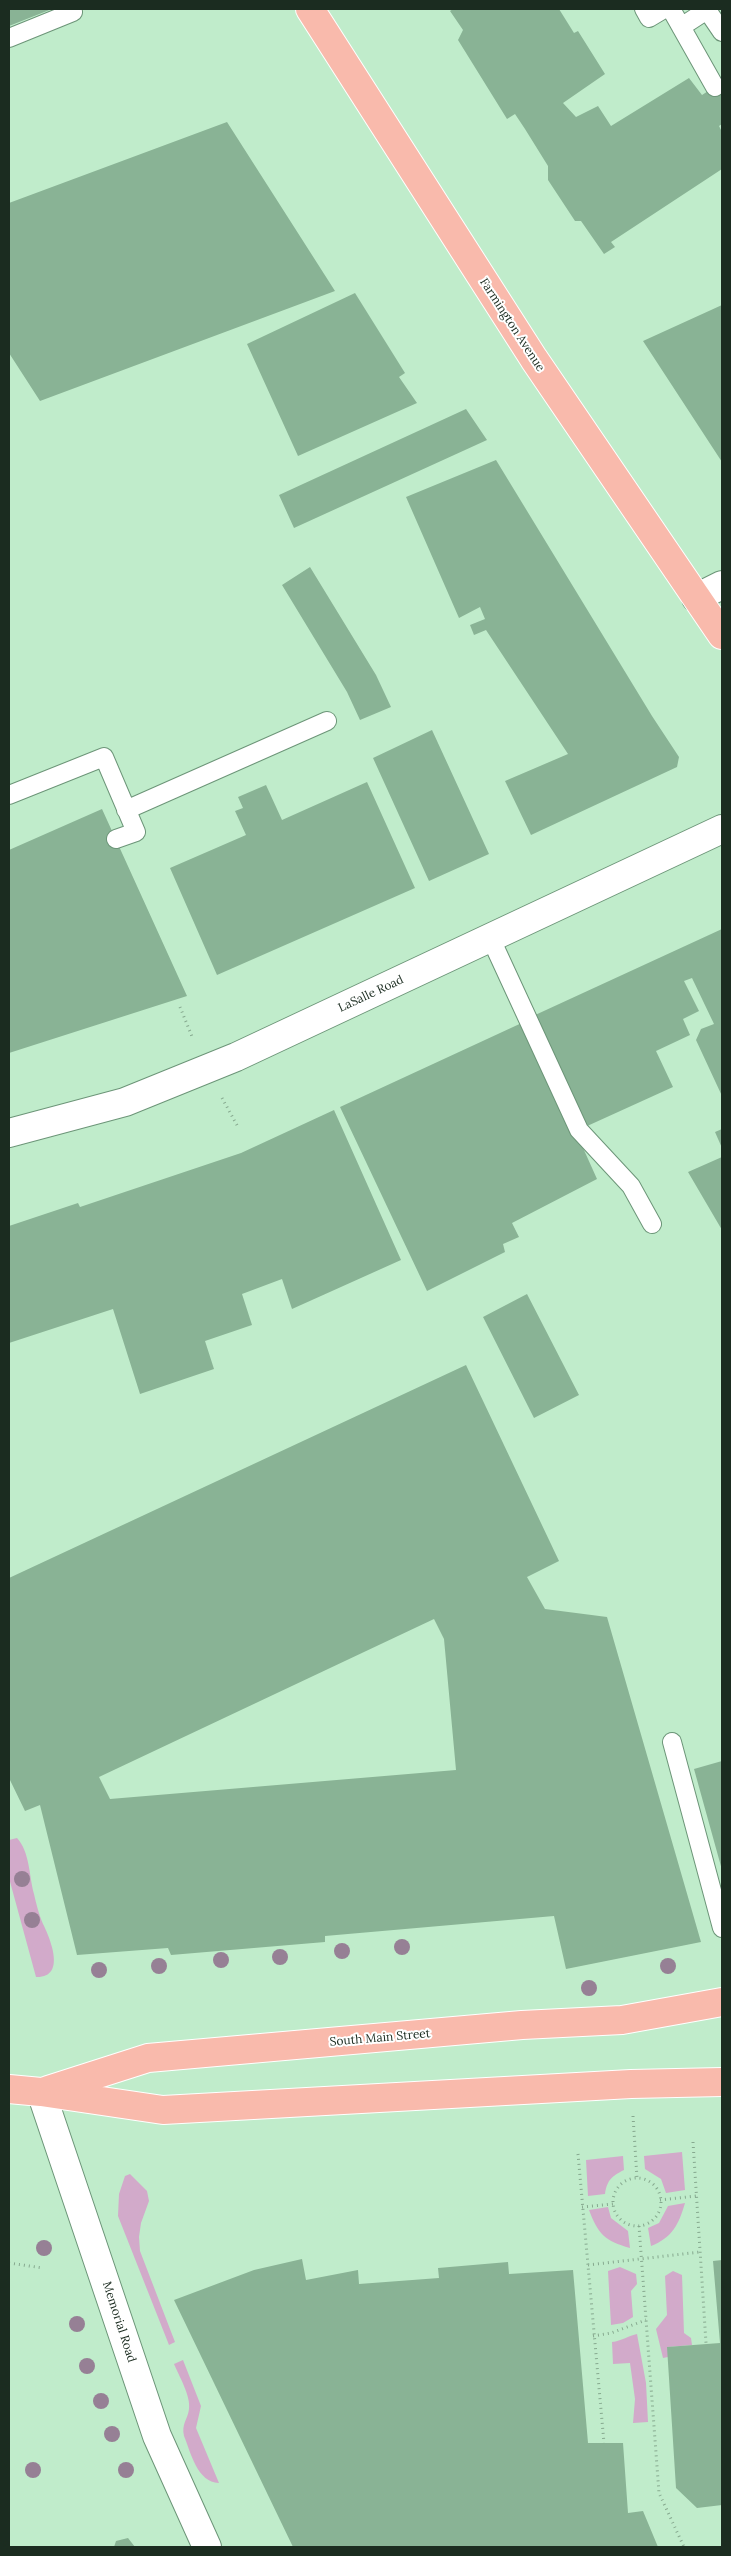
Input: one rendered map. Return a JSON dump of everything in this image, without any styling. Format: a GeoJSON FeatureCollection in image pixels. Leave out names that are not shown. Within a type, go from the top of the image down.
{"type":"FeatureCollection","features":[{"type":"Feature","properties":{"kind":"main road","name":"Farmington Avenue"},"geometry":{"type":"LineString","coordinates":[[310,9],[534,359],[722,635]]}},
{"type":"Feature","properties":{"kind":"main road","name":"South Main Street"},"geometry":{"type":"LineString","coordinates":[[41,2092],[148,2058],[522,2025],[622,2020],[722,2002]]}},
{"type":"Feature","properties":{"kind":"main road","name":"South Main Street"},"geometry":{"type":"LineString","coordinates":[[9,2090],[41,2092],[163,2110],[631,2084],[722,2082]]}},
{"type":"Feature","properties":{"kind":"street"},"geometry":{"type":"LineString","coordinates":[[696,598],[722,585]]}},
{"type":"Feature","properties":{"kind":"street","name":"LaSalle Road"},"geometry":{"type":"LineString","coordinates":[[9,1133],[124,1102],[236,1057],[722,829]]}},
{"type":"Feature","properties":{"kind":"street","name":"Memorial Road"},"geometry":{"type":"LineString","coordinates":[[41,2092],[157,2436],[207,2547]]}},
{"type":"Feature","properties":{"kind":"lane"},"geometry":{"type":"LineString","coordinates":[[644,9],[649,18],[664,9]]}},
{"type":"Feature","properties":{"kind":"lane"},"geometry":{"type":"LineString","coordinates":[[671,9],[715,87]]}},
{"type":"Feature","properties":{"kind":"lane"},"geometry":{"type":"LineString","coordinates":[[681,27],[707,10],[722,32]]}},
{"type":"Feature","properties":{"kind":"lane"},"geometry":{"type":"LineString","coordinates":[[9,38],[73,12]]}},
{"type":"Feature","properties":{"kind":"lane"},"geometry":{"type":"LineString","coordinates":[[126,810],[327,721]]}},
{"type":"Feature","properties":{"kind":"lane"},"geometry":{"type":"LineString","coordinates":[[9,794],[104,758],[136,832],[116,839]]}},
{"type":"Feature","properties":{"kind":"lane"},"geometry":{"type":"LineString","coordinates":[[491,939],[579,1130],[631,1186],[652,1224]]}},
{"type":"Feature","properties":{"kind":"lane"},"geometry":{"type":"LineString","coordinates":[[672,1742],[722,1928]]}},
{"type":"Feature","properties":{"kind":"path"},"geometry":{"type":"LineString","coordinates":[[633,2113],[637,2178]]}},
{"type":"Feature","properties":{"kind":"path"},"geometry":{"type":"LineString","coordinates":[[693,2142],[706,2343]]}},
{"type":"Feature","properties":{"kind":"path"},"geometry":{"type":"LineString","coordinates":[[578,2154],[604,2443]]}},
{"type":"Feature","properties":{"kind":"path"},"geometry":{"type":"LineString","coordinates":[[637,2178],[649,2182],[659,2193],[660,2200],[660,2208],[652,2220],[639,2226],[624,2223],[618,2218],[612,2204],[621,2184],[637,2178]]}},
{"type":"Feature","properties":{"kind":"path"},"geometry":{"type":"LineString","coordinates":[[660,2200],[696,2196]]}},
{"type":"Feature","properties":{"kind":"path"},"geometry":{"type":"LineString","coordinates":[[582,2207],[612,2204]]}},
{"type":"Feature","properties":{"kind":"path"},"geometry":{"type":"LineString","coordinates":[[639,2226],[659,2493],[684,2547]]}},
{"type":"Feature","properties":{"kind":"path"},"geometry":{"type":"LineString","coordinates":[[588,2265],[700,2252]]}},
{"type":"Feature","properties":{"kind":"path"},"geometry":{"type":"LineString","coordinates":[[9,2263],[43,2268]]}},
{"type":"Feature","properties":{"kind":"path"},"geometry":{"type":"LineString","coordinates":[[593,2336],[611,2333],[646,2320]]}},
{"type":"Feature","properties":{"kind":"shaded area"},"geometry":{"type":"Polygon","coordinates":[[[17,1838],[27,1857],[38,1909],[54,1956],[54,1964],[51,1971],[45,1976],[36,1977],[9,1878],[9,1840],[17,1838]]]}},
{"type":"Feature","properties":{"kind":"shaded area"},"geometry":{"type":"Polygon","coordinates":[[[682,2152],[685,2190],[666,2193],[661,2179],[645,2169],[644,2156],[682,2152]]]}},
{"type":"Feature","properties":{"kind":"shaded area"},"geometry":{"type":"Polygon","coordinates":[[[623,2156],[624,2170],[611,2179],[605,2194],[588,2196],[586,2160],[623,2156]]]}},
{"type":"Feature","properties":{"kind":"shaded area"},"geometry":{"type":"Polygon","coordinates":[[[130,2174],[147,2191],[149,2201],[141,2223],[140,2251],[175,2342],[169,2345],[118,2216],[119,2194],[125,2176],[130,2174]]]}},
{"type":"Feature","properties":{"kind":"shaded area"},"geometry":{"type":"Polygon","coordinates":[[[685,2203],[674,2229],[664,2239],[651,2246],[648,2228],[659,2223],[668,2206],[685,2203]]]}},
{"type":"Feature","properties":{"kind":"shaded area"},"geometry":{"type":"Polygon","coordinates":[[[608,2207],[611,2218],[628,2231],[630,2248],[608,2239],[599,2231],[589,2210],[608,2207]]]}},
{"type":"Feature","properties":{"kind":"shaded area"},"geometry":{"type":"Polygon","coordinates":[[[620,2267],[636,2274],[637,2284],[631,2291],[633,2317],[623,2323],[611,2325],[608,2271],[620,2267]]]}},
{"type":"Feature","properties":{"kind":"shaded area"},"geometry":{"type":"Polygon","coordinates":[[[673,2271],[682,2275],[684,2333],[691,2338],[692,2345],[668,2347],[668,2357],[663,2358],[656,2329],[667,2315],[665,2276],[673,2271]]]}},
{"type":"Feature","properties":{"kind":"shaded area"},"geometry":{"type":"Polygon","coordinates":[[[637,2334],[646,2383],[648,2422],[633,2423],[635,2399],[630,2363],[613,2364],[612,2342],[637,2334]]]}},
{"type":"Feature","properties":{"kind":"shaded area"},"geometry":{"type":"Polygon","coordinates":[[[183,2360],[201,2406],[196,2428],[219,2483],[205,2478],[200,2472],[192,2458],[184,2436],[183,2428],[189,2404],[174,2364],[183,2360]]]}},
{"type":"Feature","properties":{"kind":"building"},"geometry":{"type":"Polygon","coordinates":[[[9,9],[52,9],[9,26],[9,9]]]}},
{"type":"Feature","properties":{"kind":"building"},"geometry":{"type":"Polygon","coordinates":[[[453,9],[559,9],[574,33],[578,31],[605,74],[563,103],[576,117],[598,106],[611,126],[689,78],[702,95],[722,82],[722,124],[719,126],[722,132],[722,169],[611,242],[615,247],[604,254],[581,221],[575,221],[548,180],[548,166],[515,114],[507,119],[458,40],[463,30],[450,11],[453,9]]]}},
{"type":"Feature","properties":{"kind":"building"},"geometry":{"type":"Polygon","coordinates":[[[227,122],[335,291],[40,401],[9,353],[9,203],[227,122]]]}},
{"type":"Feature","properties":{"kind":"building"},"geometry":{"type":"Polygon","coordinates":[[[355,293],[405,373],[399,377],[417,403],[298,456],[247,344],[355,293]]]}},
{"type":"Feature","properties":{"kind":"building"},"geometry":{"type":"Polygon","coordinates":[[[722,305],[722,462],[643,341],[722,305]]]}},
{"type":"Feature","properties":{"kind":"building"},"geometry":{"type":"Polygon","coordinates":[[[466,409],[487,440],[294,528],[279,495],[466,409]]]}},
{"type":"Feature","properties":{"kind":"building"},"geometry":{"type":"Polygon","coordinates":[[[496,460],[679,757],[677,767],[531,835],[505,781],[568,754],[486,630],[474,635],[470,625],[485,619],[480,607],[459,618],[406,497],[496,460]]]}},
{"type":"Feature","properties":{"kind":"building"},"geometry":{"type":"Polygon","coordinates":[[[310,567],[376,675],[391,707],[360,720],[347,692],[282,585],[310,567]]]}},
{"type":"Feature","properties":{"kind":"building"},"geometry":{"type":"Polygon","coordinates":[[[432,730],[489,854],[429,881],[373,758],[432,730]]]}},
{"type":"Feature","properties":{"kind":"building"},"geometry":{"type":"Polygon","coordinates":[[[367,782],[415,888],[217,975],[170,868],[246,835],[235,811],[243,808],[238,797],[266,785],[282,820],[367,782]]]}},
{"type":"Feature","properties":{"kind":"building"},"geometry":{"type":"Polygon","coordinates":[[[102,809],[187,996],[9,1053],[9,850],[102,809]]]}},
{"type":"Feature","properties":{"kind":"building"},"geometry":{"type":"Polygon","coordinates":[[[722,929],[722,1096],[696,1040],[701,1029],[714,1024],[692,978],[684,981],[699,1011],[683,1019],[690,1035],[656,1051],[673,1087],[585,1127],[533,1016],[722,929]]]}},
{"type":"Feature","properties":{"kind":"building"},"geometry":{"type":"Polygon","coordinates":[[[526,1021],[597,1179],[512,1223],[519,1237],[503,1244],[505,1252],[427,1291],[340,1107],[526,1021]]]}},
{"type":"Feature","properties":{"kind":"building"},"geometry":{"type":"Polygon","coordinates":[[[334,1110],[401,1260],[292,1309],[282,1279],[242,1294],[252,1325],[205,1341],[214,1369],[140,1394],[113,1309],[9,1343],[9,1226],[78,1203],[80,1207],[241,1153],[334,1110]]]}},
{"type":"Feature","properties":{"kind":"building"},"geometry":{"type":"Polygon","coordinates":[[[722,1129],[722,1148],[715,1132],[722,1129]]]}},
{"type":"Feature","properties":{"kind":"building"},"geometry":{"type":"Polygon","coordinates":[[[722,1157],[722,1230],[688,1172],[722,1157]]]}},
{"type":"Feature","properties":{"kind":"building"},"geometry":{"type":"Polygon","coordinates":[[[527,1294],[579,1395],[534,1418],[483,1317],[527,1294]]]}},
{"type":"Feature","properties":{"kind":"building"},"geometry":{"type":"Polygon","coordinates":[[[466,1365],[559,1561],[527,1577],[545,1609],[607,1617],[701,1942],[566,1969],[554,1916],[325,1936],[325,1942],[171,1955],[168,1948],[77,1955],[40,1805],[25,1811],[9,1778],[9,1578],[466,1365]],[[434,1619],[99,1777],[110,1799],[456,1770],[444,1639],[434,1619]]]}},
{"type":"Feature","properties":{"kind":"building"},"geometry":{"type":"Polygon","coordinates":[[[722,1761],[722,1870],[694,1769],[722,1761]]]}},
{"type":"Feature","properties":{"kind":"building"},"geometry":{"type":"Polygon","coordinates":[[[302,2259],[306,2280],[358,2270],[359,2284],[439,2278],[438,2268],[508,2262],[509,2274],[573,2270],[588,2443],[623,2443],[628,2513],[643,2511],[658,2547],[293,2547],[174,2300],[254,2270],[302,2259]]]}},
{"type":"Feature","properties":{"kind":"building"},"geometry":{"type":"Polygon","coordinates":[[[722,2260],[722,2505],[697,2508],[676,2488],[667,2347],[720,2343],[713,2261],[722,2260]]]}},
{"type":"Feature","properties":{"kind":"building"},"geometry":{"type":"Polygon","coordinates":[[[128,2538],[135,2547],[114,2547],[116,2541],[128,2538]]]}}]}
